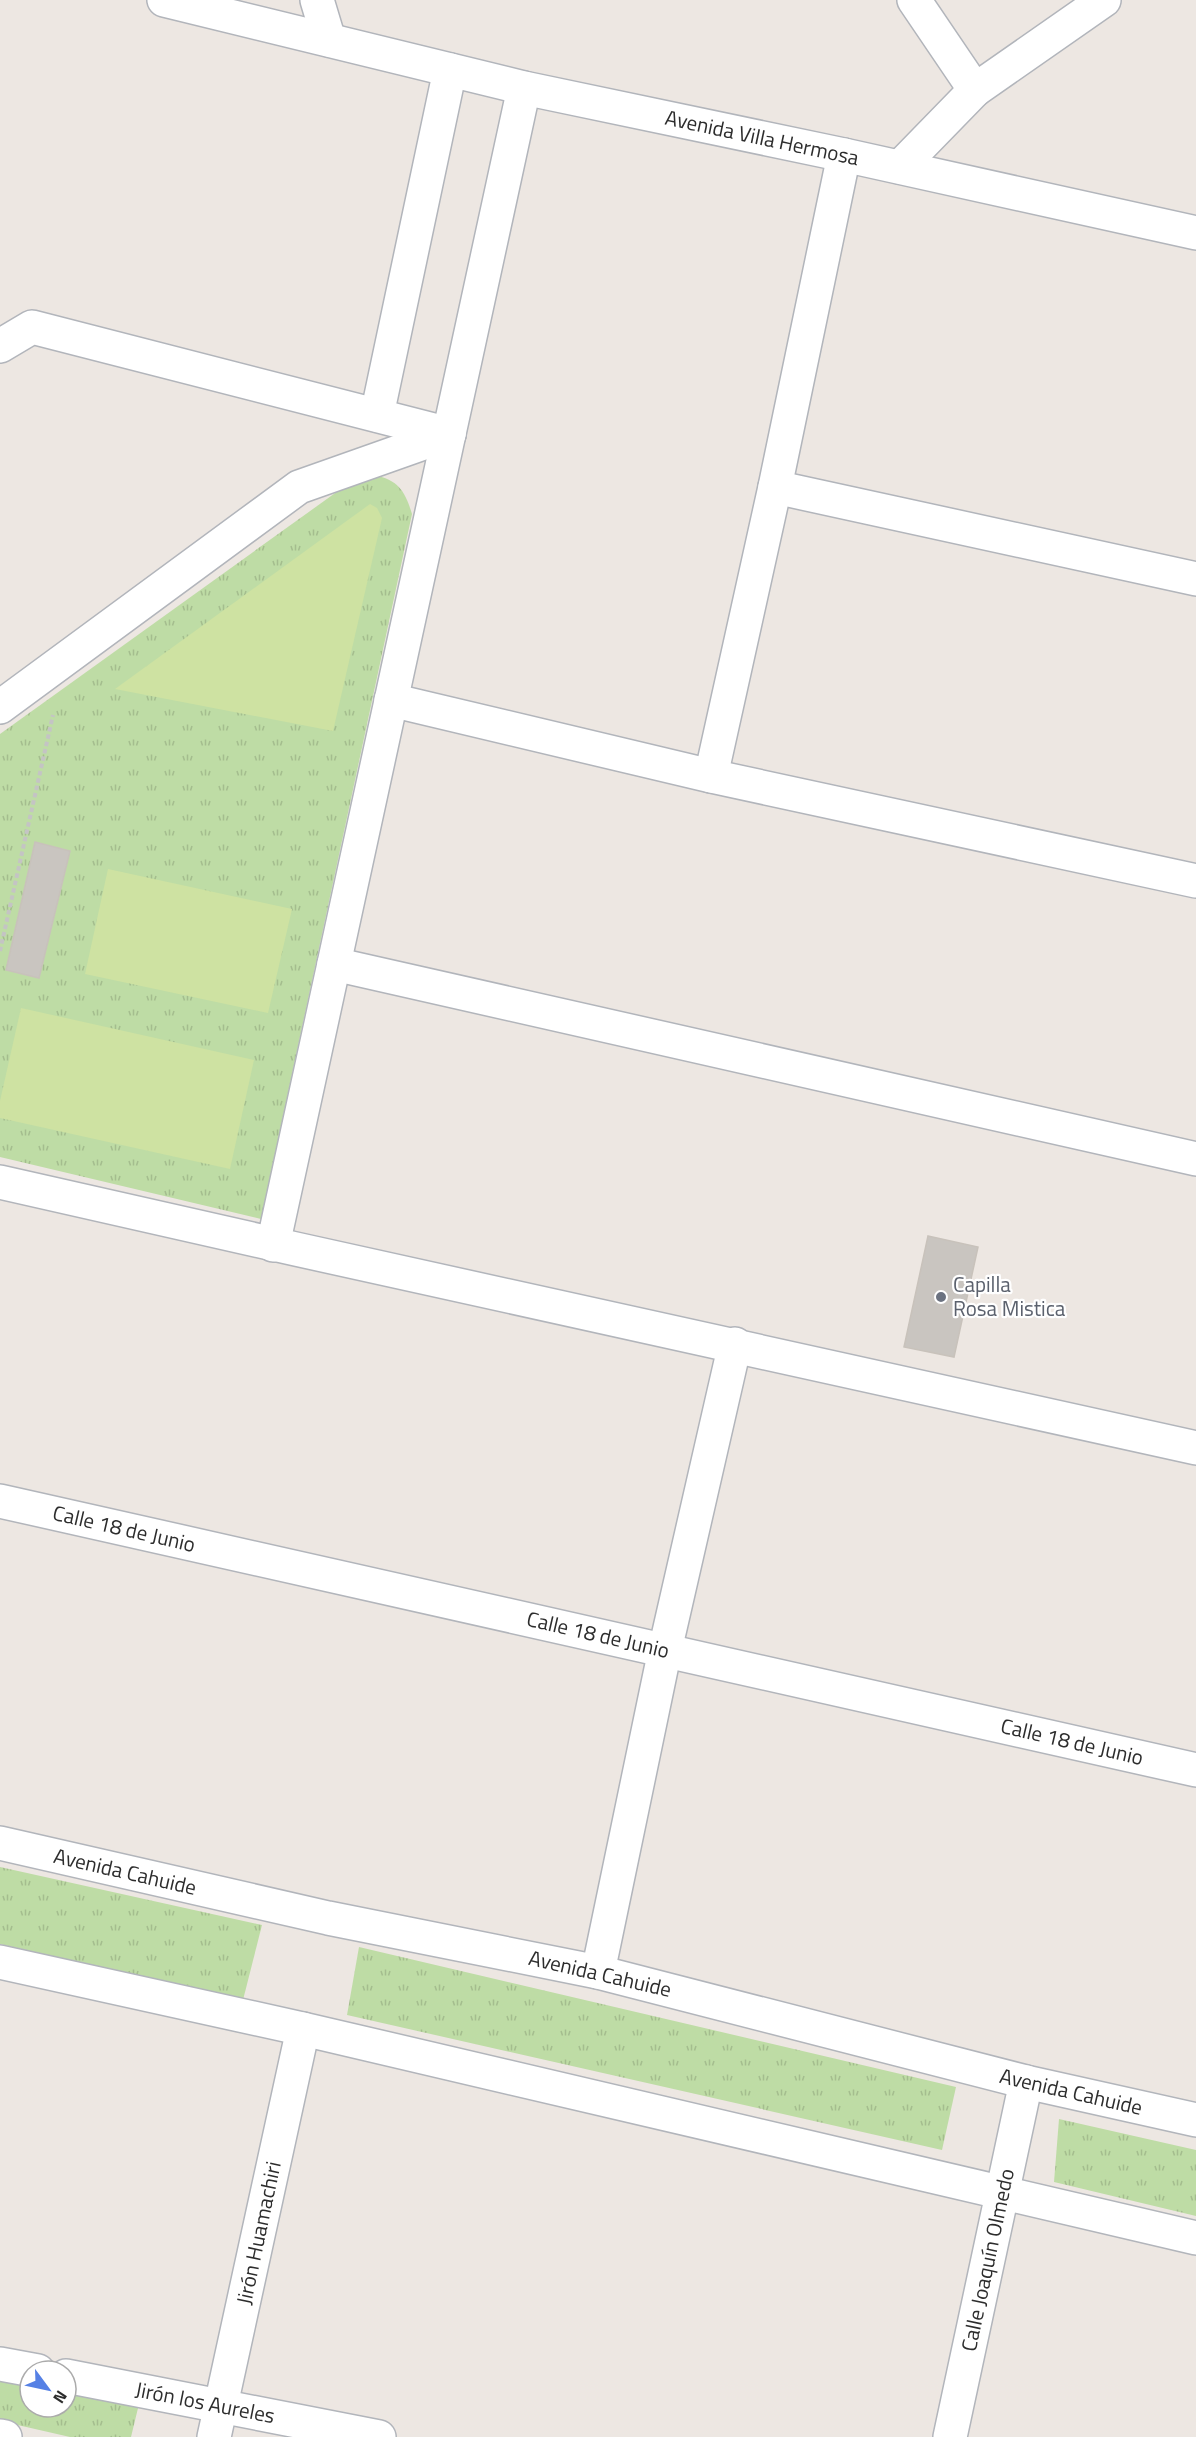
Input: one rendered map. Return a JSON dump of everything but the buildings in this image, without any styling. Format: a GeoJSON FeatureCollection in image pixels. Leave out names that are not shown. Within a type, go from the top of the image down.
{"type":"FeatureCollection","features":[{"type":"Feature","properties":{"kind":"street","name":"Avenida Villa Hermosa"},"geometry":{"type":"LineString","coordinates":[[164,0],[524,88],[844,154],[1196,233]]}},
{"type":"Feature","properties":{"kind":"street"},"geometry":{"type":"LineString","coordinates":[[317,0],[329,40]]}},
{"type":"Feature","properties":{"kind":"street"},"geometry":{"type":"LineString","coordinates":[[914,0],[975,90]]}},
{"type":"Feature","properties":{"kind":"street"},"geometry":{"type":"LineString","coordinates":[[900,167],[975,90],[1104,0]]}},
{"type":"Feature","properties":{"kind":"street"},"geometry":{"type":"LineString","coordinates":[[377,415],[450,70]]}},
{"type":"Feature","properties":{"kind":"street"},"geometry":{"type":"LineString","coordinates":[[273,1245],[524,88]]}},
{"type":"Feature","properties":{"kind":"street"},"geometry":{"type":"LineString","coordinates":[[711,777],[776,487],[844,154]]}},
{"type":"Feature","properties":{"kind":"street"},"geometry":{"type":"LineString","coordinates":[[0,346],[32,327],[449,434]]}},
{"type":"Feature","properties":{"kind":"street"},"geometry":{"type":"LineString","coordinates":[[0,707],[299,487],[449,434]]}},
{"type":"Feature","properties":{"kind":"street"},"geometry":{"type":"LineString","coordinates":[[776,487],[1196,579]]}},
{"type":"Feature","properties":{"kind":"street"},"geometry":{"type":"LineString","coordinates":[[391,700],[711,777],[1196,881]]}},
{"type":"Feature","properties":{"kind":"street"},"geometry":{"type":"LineString","coordinates":[[334,964],[1196,1159]]}},
{"type":"Feature","properties":{"kind":"street"},"geometry":{"type":"LineString","coordinates":[[0,1182],[273,1245],[735,1344],[1196,1448]]}},
{"type":"Feature","properties":{"kind":"street"},"geometry":{"type":"LineString","coordinates":[[598,1972],[664,1650],[735,1344]]}},
{"type":"Feature","properties":{"kind":"street","name":"Calle 18 de Junio"},"geometry":{"type":"LineString","coordinates":[[0,1501],[1196,1770]]}},
{"type":"Feature","properties":{"kind":"street","name":"Avenida Cahuide"},"geometry":{"type":"LineString","coordinates":[[0,1843],[328,1918],[598,1972],[1026,2082],[1196,2120]]}},
{"type":"Feature","properties":{"kind":"street"},"geometry":{"type":"LineString","coordinates":[[0,1962],[303,2029],[1196,2238]]}},
{"type":"Feature","properties":{"kind":"street","name":"Jirón Huamachiri"},"geometry":{"type":"LineString","coordinates":[[218,2422],[303,2029]]}},
{"type":"Feature","properties":{"kind":"street","name":"Calle Joaquín Olmedo"},"geometry":{"type":"LineString","coordinates":[[950,2437],[1026,2082]]}},
{"type":"Feature","properties":{"kind":"street"},"geometry":{"type":"LineString","coordinates":[[0,2364],[18,2367]]}},
{"type":"Feature","properties":{"kind":"street","name":"Jirón los Aureles"},"geometry":{"type":"LineString","coordinates":[[78,2380],[218,2422],[379,2437]]}},
{"type":"Feature","properties":{"kind":"street"},"geometry":{"type":"LineString","coordinates":[[0,2436],[5,2437]]}},
{"type":"Feature","properties":{"kind":"path"},"geometry":{"type":"LineString","coordinates":[[0,951],[53,714]]}},
{"type":"Feature","properties":{"kind":"green space"},"geometry":{"type":"Polygon","coordinates":[[[363,473],[382,477],[396,484],[405,496],[412,514],[261,1219],[0,1157],[0,734],[363,473]]]}},
{"type":"Feature","properties":{"kind":"green space"},"geometry":{"type":"Polygon","coordinates":[[[370,504],[377,508],[382,518],[333,731],[115,689],[370,504]]]}},
{"type":"Feature","properties":{"kind":"green space"},"geometry":{"type":"Polygon","coordinates":[[[108,869],[292,909],[268,1013],[85,974],[108,869]]]}},
{"type":"Feature","properties":{"kind":"green space"},"geometry":{"type":"Polygon","coordinates":[[[21,1008],[254,1060],[230,1169],[0,1118],[0,1101],[21,1008]]]}},
{"type":"Feature","properties":{"kind":"green space"},"geometry":{"type":"Polygon","coordinates":[[[0,1867],[262,1925],[243,2000],[0,1944],[0,1867]]]}},
{"type":"Feature","properties":{"kind":"green space"},"geometry":{"type":"Polygon","coordinates":[[[359,1947],[956,2087],[942,2150],[347,2015],[359,1947]]]}},
{"type":"Feature","properties":{"kind":"green space"},"geometry":{"type":"Polygon","coordinates":[[[1059,2119],[1196,2150],[1196,2216],[1054,2182],[1059,2119]]]}},
{"type":"Feature","properties":{"kind":"green space"},"geometry":{"type":"Polygon","coordinates":[[[0,2379],[18,2382],[18,2419],[78,2419],[78,2393],[139,2404],[131,2437],[70,2437],[0,2421],[0,2379]]]}},
{"type":"Feature","properties":{"kind":"place","name":"Capilla Rosa Mistica"},"geometry":{"type":"Point","coordinates":[941,1297]}}]}
